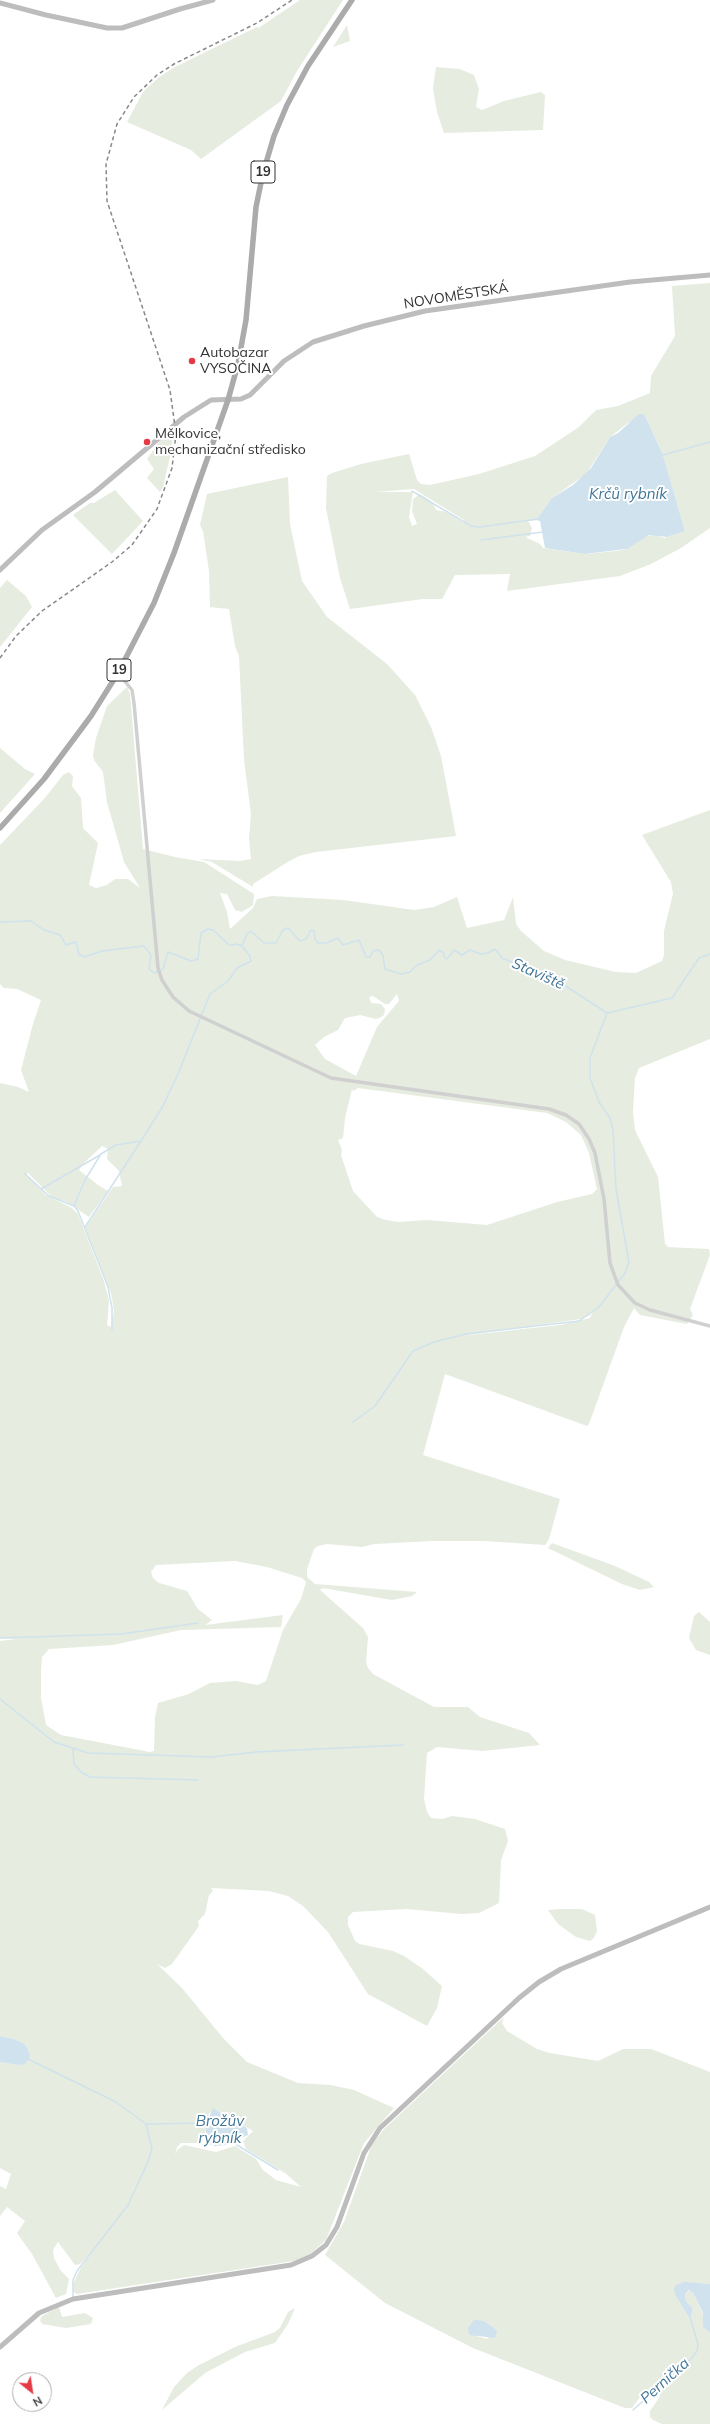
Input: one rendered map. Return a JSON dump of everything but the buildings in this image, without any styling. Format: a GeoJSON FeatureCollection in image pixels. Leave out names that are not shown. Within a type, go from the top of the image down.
{"type":"FeatureCollection","features":[{"type":"Feature","properties":{"kind":"main road","name":"19"},"geometry":{"type":"LineString","coordinates":[[0,828],[44,779],[91,716],[118,673],[137,638],[164,578],[228,400],[238,364],[246,320],[256,207],[272,144],[287,105],[308,66],[352,0]]}},
{"type":"Feature","properties":{"kind":"street"},"geometry":{"type":"LineString","coordinates":[[0,3],[46,15],[107,28],[122,28],[213,0]]}},
{"type":"Feature","properties":{"kind":"street","name":"NOVOMĚSTSKÁ"},"geometry":{"type":"LineString","coordinates":[[0,570],[42,530],[104,485],[184,417],[211,400],[240,399],[250,395],[284,361],[313,342],[364,326],[433,310],[630,282],[710,275]]}},
{"type":"Feature","properties":{"kind":"street"},"geometry":{"type":"LineString","coordinates":[[118,673],[132,690],[158,968],[162,980],[173,997],[189,1011],[331,1078],[549,1109],[566,1115],[578,1124],[589,1139],[595,1153],[604,1199],[610,1263],[618,1285],[635,1303],[644,1308],[710,1326]]}},
{"type":"Feature","properties":{"kind":"street"},"geometry":{"type":"LineString","coordinates":[[0,2347],[39,2313],[73,2299],[291,2265],[312,2256],[326,2245],[338,2227],[364,2153],[380,2128],[519,1998],[539,1982],[561,1969],[710,1907]]}},
{"type":"Feature","properties":{"kind":"shaded area"},"geometry":{"type":"Polygon","coordinates":[[[300,0],[343,0],[297,71],[281,101],[201,159],[191,150],[127,122],[143,92],[159,77],[175,67],[259,26],[257,29],[300,0]]]}},
{"type":"Feature","properties":{"kind":"shaded area"},"geometry":{"type":"Polygon","coordinates":[[[347,25],[350,41],[333,47],[347,25]]]}},
{"type":"Feature","properties":{"kind":"shaded area"},"geometry":{"type":"Polygon","coordinates":[[[436,67],[460,69],[474,75],[479,89],[476,107],[482,110],[504,101],[541,92],[545,95],[543,130],[444,133],[437,112],[433,88],[436,67]]]}},
{"type":"Feature","properties":{"kind":"shaded area"},"geometry":{"type":"Polygon","coordinates":[[[710,283],[710,528],[681,548],[651,564],[620,576],[507,591],[510,574],[455,575],[442,599],[423,599],[350,609],[340,578],[326,508],[327,476],[361,464],[409,454],[417,480],[421,484],[430,485],[479,474],[535,456],[579,427],[596,410],[618,406],[650,393],[651,376],[675,336],[672,286],[710,283]],[[646,418],[628,423],[610,437],[586,474],[552,498],[536,520],[528,521],[532,528],[530,536],[525,537],[540,544],[543,548],[586,554],[624,550],[646,536],[655,535],[664,538],[685,531],[663,455],[646,418]],[[414,489],[374,492],[413,492],[409,517],[412,526],[417,524],[412,511],[413,499],[420,494],[432,502],[436,510],[446,512],[464,523],[464,520],[414,489]]]}},
{"type":"Feature","properties":{"kind":"shaded area"},"geometry":{"type":"Polygon","coordinates":[[[170,432],[173,435],[170,457],[163,487],[160,492],[147,478],[154,469],[147,459],[162,438],[170,432]]]}},
{"type":"Feature","properties":{"kind":"shaded area"},"geometry":{"type":"Polygon","coordinates":[[[288,477],[290,524],[302,581],[327,617],[387,664],[415,695],[431,727],[441,756],[456,836],[316,852],[299,856],[253,884],[253,887],[212,862],[199,859],[240,861],[251,859],[249,839],[251,814],[244,760],[239,656],[235,646],[229,609],[210,607],[209,571],[203,531],[200,525],[207,494],[288,477]]]}},
{"type":"Feature","properties":{"kind":"shaded area"},"geometry":{"type":"Polygon","coordinates":[[[115,490],[143,521],[112,554],[73,515],[90,503],[94,503],[115,490]]]}},
{"type":"Feature","properties":{"kind":"shaded area"},"geometry":{"type":"Polygon","coordinates":[[[7,580],[26,596],[32,607],[0,647],[0,588],[7,580]]]}},
{"type":"Feature","properties":{"kind":"shaded area"},"geometry":{"type":"Polygon","coordinates":[[[127,687],[130,694],[143,849],[204,862],[254,894],[253,905],[242,912],[235,910],[227,894],[220,893],[227,912],[230,929],[253,908],[257,899],[272,896],[343,900],[414,910],[434,907],[457,897],[467,928],[504,920],[513,897],[516,924],[521,931],[544,951],[565,960],[616,972],[636,973],[662,961],[664,955],[664,931],[673,894],[671,882],[642,835],[710,810],[710,1039],[639,1068],[635,1078],[633,1112],[635,1130],[658,1177],[665,1244],[668,1246],[666,1247],[709,1249],[710,1255],[690,1309],[693,1315],[687,1324],[640,1315],[634,1308],[624,1327],[587,1426],[445,1374],[423,1455],[560,1499],[549,1539],[545,1545],[485,1541],[433,1541],[374,1544],[362,1547],[327,1544],[318,1546],[314,1549],[307,1569],[307,1577],[315,1584],[417,1592],[412,1596],[392,1600],[323,1588],[320,1590],[363,1628],[368,1637],[366,1662],[368,1668],[373,1674],[434,1707],[468,1707],[480,1717],[529,1733],[540,1745],[482,1751],[437,1747],[427,1753],[424,1799],[427,1812],[431,1818],[442,1819],[452,1816],[475,1819],[505,1829],[508,1841],[501,1860],[499,1903],[479,1913],[462,1914],[407,1909],[353,1912],[348,1917],[348,1925],[355,1941],[359,1944],[393,1951],[404,1956],[423,1969],[442,1986],[437,2008],[427,2026],[368,1994],[328,1932],[303,1906],[288,1896],[269,1891],[211,1888],[213,1891],[209,1895],[205,1914],[198,1921],[199,1926],[172,1964],[165,1968],[157,1964],[182,1988],[223,2038],[247,2062],[298,2083],[331,2085],[354,2090],[394,2108],[364,2143],[326,2240],[309,2255],[294,2261],[77,2294],[73,2292],[73,2284],[80,2269],[93,2251],[80,2264],[75,2265],[58,2242],[53,2250],[54,2258],[61,2271],[69,2279],[66,2294],[56,2298],[32,2254],[17,2233],[25,2221],[7,2207],[0,2216],[0,2186],[6,2189],[11,2174],[0,2168],[0,2062],[18,2065],[30,2054],[25,2044],[14,2039],[0,2036],[0,1641],[16,1639],[0,1638],[0,1083],[18,1087],[29,1092],[21,1070],[41,1000],[17,989],[4,988],[0,984],[0,845],[44,799],[63,775],[69,772],[73,776],[72,786],[81,798],[83,828],[98,843],[89,885],[96,888],[107,885],[115,879],[128,879],[140,888],[124,862],[107,802],[103,772],[94,760],[93,755],[96,738],[107,706],[127,687]],[[397,994],[389,1004],[385,1004],[373,996],[369,997],[371,1003],[381,1004],[385,1009],[384,1015],[376,1019],[360,1015],[345,1018],[338,1030],[324,1037],[315,1045],[325,1059],[356,1076],[377,1027],[399,1001],[397,994]],[[358,1088],[353,1091],[352,1089],[345,1118],[343,1138],[338,1140],[342,1150],[341,1155],[353,1191],[377,1217],[398,1222],[427,1220],[487,1225],[557,1202],[592,1194],[597,1189],[589,1153],[581,1135],[566,1122],[547,1113],[358,1088]],[[102,1146],[84,1163],[79,1170],[108,1191],[89,1217],[67,1202],[52,1197],[28,1173],[26,1174],[46,1195],[72,1208],[78,1214],[104,1281],[109,1300],[107,1325],[111,1327],[114,1311],[111,1293],[85,1228],[113,1187],[122,1186],[119,1171],[107,1159],[108,1149],[102,1146]],[[593,1311],[590,1315],[581,1319],[460,1336],[560,1325],[590,1318],[593,1311]],[[235,1561],[156,1565],[151,1572],[153,1578],[159,1583],[187,1591],[198,1609],[212,1620],[205,1625],[283,1615],[281,1627],[181,1630],[113,1645],[49,1649],[42,1657],[41,1698],[46,1725],[61,1735],[150,1752],[154,1751],[155,1717],[158,1703],[189,1694],[210,1683],[236,1681],[258,1685],[266,1681],[283,1630],[301,1599],[306,1582],[302,1578],[267,1567],[235,1561]],[[217,2110],[209,2113],[205,2135],[198,2143],[181,2143],[177,2147],[175,2155],[177,2150],[184,2145],[216,2152],[235,2146],[256,2159],[263,2170],[276,2180],[301,2187],[285,2173],[246,2149],[243,2141],[253,2131],[217,2110]]]}},
{"type":"Feature","properties":{"kind":"shaded area"},"geometry":{"type":"Polygon","coordinates":[[[0,748],[25,769],[35,774],[0,813],[0,748]]]}},
{"type":"Feature","properties":{"kind":"shaded area"},"geometry":{"type":"Polygon","coordinates":[[[552,1543],[615,1566],[649,1582],[654,1587],[640,1590],[622,1584],[548,1548],[552,1543]]]}},
{"type":"Feature","properties":{"kind":"shaded area"},"geometry":{"type":"Polygon","coordinates":[[[699,1612],[710,1622],[710,1655],[696,1650],[689,1638],[694,1616],[699,1612]]]}},
{"type":"Feature","properties":{"kind":"shaded area"},"geometry":{"type":"Polygon","coordinates":[[[582,1909],[595,1915],[597,1931],[594,1938],[590,1941],[576,1937],[558,1924],[548,1910],[582,1909]]]}},
{"type":"Feature","properties":{"kind":"shaded area"},"geometry":{"type":"Polygon","coordinates":[[[504,2017],[502,2023],[507,2031],[537,2049],[550,2053],[598,2061],[623,2049],[651,2049],[710,2072],[710,2284],[680,2283],[675,2295],[690,2319],[693,2309],[686,2301],[685,2294],[690,2290],[693,2293],[703,2314],[703,2327],[710,2333],[710,2424],[662,2424],[653,2420],[650,2417],[650,2411],[659,2398],[662,2387],[640,2397],[632,2408],[625,2408],[473,2348],[385,2303],[325,2255],[344,2222],[372,2144],[384,2129],[504,2017]],[[484,2321],[476,2336],[487,2339],[493,2327],[484,2321]]]}},
{"type":"Feature","properties":{"kind":"shaded area"},"geometry":{"type":"Polygon","coordinates":[[[59,2307],[62,2317],[85,2313],[93,2318],[91,2324],[66,2328],[42,2324],[40,2320],[42,2316],[59,2307]]]}},
{"type":"Feature","properties":{"kind":"shaded area"},"geometry":{"type":"Polygon","coordinates":[[[295,2308],[288,2324],[275,2343],[245,2352],[205,2373],[162,2410],[174,2387],[187,2373],[199,2365],[235,2347],[275,2332],[280,2328],[288,2312],[295,2308]]]}},
{"type":"Feature","properties":{"kind":"water","name":"Krčů rybník"},"geometry":{"type":"Polygon","coordinates":[[[639,414],[643,414],[646,418],[663,455],[685,531],[667,537],[649,535],[627,549],[585,554],[545,548],[540,521],[536,520],[552,498],[573,485],[591,468],[610,437],[618,433],[639,414]]]}},
{"type":"Feature","properties":{"kind":"water"},"geometry":{"type":"Polygon","coordinates":[[[0,2036],[14,2039],[25,2044],[30,2054],[29,2059],[25,2064],[18,2065],[0,2062],[0,2036]]]}},
{"type":"Feature","properties":{"kind":"water","name":"Brožův rybník"},"geometry":{"type":"Polygon","coordinates":[[[213,2108],[247,2128],[248,2135],[225,2145],[215,2146],[206,2143],[206,2123],[213,2108]]]}},
{"type":"Feature","properties":{"kind":"water"},"geometry":{"type":"Polygon","coordinates":[[[684,2282],[710,2284],[710,2333],[703,2327],[703,2313],[693,2293],[689,2290],[685,2294],[686,2301],[693,2309],[690,2319],[675,2295],[674,2289],[676,2285],[684,2282]]]}},
{"type":"Feature","properties":{"kind":"water"},"geometry":{"type":"Polygon","coordinates":[[[474,2320],[484,2321],[493,2327],[497,2331],[495,2338],[469,2335],[468,2328],[474,2320]]]}},
{"type":"Feature","properties":{"kind":"waterway"},"geometry":{"type":"LineString","coordinates":[[663,455],[710,442]]}},
{"type":"Feature","properties":{"kind":"waterway"},"geometry":{"type":"LineString","coordinates":[[412,491],[471,526],[480,527],[538,519]]}},
{"type":"Feature","properties":{"kind":"waterway"},"geometry":{"type":"LineString","coordinates":[[481,540],[543,532]]}},
{"type":"Feature","properties":{"kind":"waterway","name":"Staviště"},"geometry":{"type":"LineString","coordinates":[[0,922],[31,921],[44,930],[60,935],[66,945],[76,942],[79,954],[84,957],[102,951],[144,946],[151,955],[149,969],[154,973],[163,969],[168,952],[191,961],[198,959],[201,933],[208,929],[213,930],[229,945],[236,944],[242,946],[247,934],[251,931],[264,943],[276,943],[283,930],[288,928],[300,941],[306,939],[311,930],[314,931],[315,939],[318,943],[326,943],[338,938],[343,945],[359,940],[366,957],[370,957],[373,951],[379,950],[383,955],[385,969],[401,974],[410,972],[417,965],[430,960],[439,950],[444,953],[444,957],[447,959],[454,950],[462,955],[470,950],[481,954],[488,953],[495,949],[502,958],[558,981],[607,1013],[672,998],[699,958],[710,954]]}},
{"type":"Feature","properties":{"kind":"waterway"},"geometry":{"type":"LineString","coordinates":[[112,1330],[112,1308],[108,1287],[78,1211],[74,1206],[85,1180],[101,1154],[116,1145],[141,1141],[163,1106],[178,1074],[210,994],[228,981],[237,968],[251,961],[250,956],[242,946]]}},
{"type":"Feature","properties":{"kind":"waterway"},"geometry":{"type":"LineString","coordinates":[[353,1422],[375,1406],[413,1351],[434,1342],[466,1334],[579,1321],[599,1307],[625,1273],[629,1262],[616,1189],[613,1130],[610,1118],[599,1102],[590,1078],[590,1058],[607,1013]]}},
{"type":"Feature","properties":{"kind":"waterway"},"geometry":{"type":"LineString","coordinates":[[85,1227],[141,1141]]}},
{"type":"Feature","properties":{"kind":"waterway"},"geometry":{"type":"LineString","coordinates":[[41,1189],[100,1155]]}},
{"type":"Feature","properties":{"kind":"waterway"},"geometry":{"type":"LineString","coordinates":[[24,1173],[49,1196],[74,1206]]}},
{"type":"Feature","properties":{"kind":"waterway"},"geometry":{"type":"LineString","coordinates":[[0,1638],[121,1634],[198,1623]]}},
{"type":"Feature","properties":{"kind":"waterway"},"geometry":{"type":"LineString","coordinates":[[0,1699],[54,1742],[88,1753],[212,1757],[256,1752],[403,1745]]}},
{"type":"Feature","properties":{"kind":"waterway"},"geometry":{"type":"LineString","coordinates":[[73,1749],[74,1764],[81,1772],[90,1777],[198,1780]]}},
{"type":"Feature","properties":{"kind":"waterway"},"geometry":{"type":"LineString","coordinates":[[28,2059],[116,2102],[146,2124],[206,2123]]}},
{"type":"Feature","properties":{"kind":"waterway"},"geometry":{"type":"LineString","coordinates":[[73,2297],[73,2280],[77,2271],[128,2205],[147,2164],[152,2149],[146,2124]]}},
{"type":"Feature","properties":{"kind":"waterway"},"geometry":{"type":"LineString","coordinates":[[232,2142],[278,2170]]}},
{"type":"Feature","properties":{"kind":"waterway","name":"Pernička"},"geometry":{"type":"LineString","coordinates":[[633,2410],[691,2359],[697,2351],[698,2344],[690,2317]]}},
{"type":"Feature","properties":{"kind":"railway"},"geometry":{"type":"LineString","coordinates":[[0,658],[16,636],[42,611],[112,562],[132,545],[157,509],[172,468],[176,434],[170,390],[107,201],[106,164],[117,124],[134,97],[157,75],[174,64],[257,23],[292,0]]}},
{"type":"Feature","properties":{"kind":"place","name":"Autobazar VYSOČINA"},"geometry":{"type":"Point","coordinates":[192,361]}},
{"type":"Feature","properties":{"kind":"place","name":"Mělkovice, mechanizační středisko"},"geometry":{"type":"Point","coordinates":[147,442]}}]}
